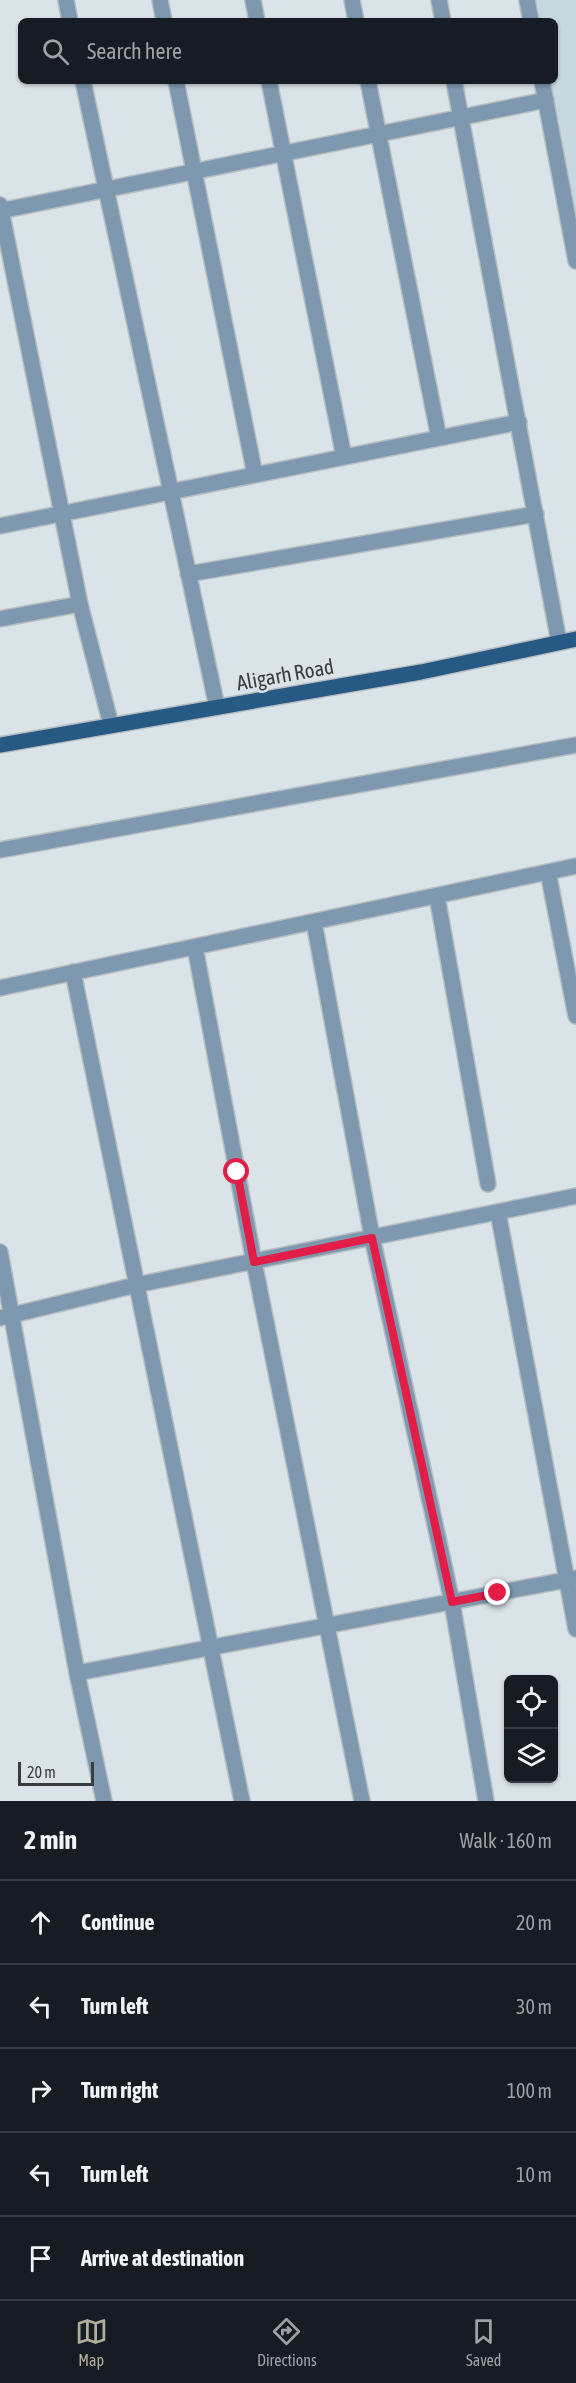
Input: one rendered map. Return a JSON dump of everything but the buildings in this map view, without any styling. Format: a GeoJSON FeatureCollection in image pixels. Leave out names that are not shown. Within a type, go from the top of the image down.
{"type":"FeatureCollection","features":[{"type":"Feature","properties":{"kind":"main road","name":"Aligarh Road"},"geometry":{"type":"LineString","coordinates":[[0,745],[422,672],[576,639]]}},
{"type":"Feature","properties":{"kind":"street"},"geometry":{"type":"LineString","coordinates":[[66,0],[69,18]]}},
{"type":"Feature","properties":{"kind":"street"},"geometry":{"type":"LineString","coordinates":[[160,0],[163,18]]}},
{"type":"Feature","properties":{"kind":"street"},"geometry":{"type":"LineString","coordinates":[[253,0],[256,18]]}},
{"type":"Feature","properties":{"kind":"street"},"geometry":{"type":"LineString","coordinates":[[352,0],[355,18]]}},
{"type":"Feature","properties":{"kind":"street"},"geometry":{"type":"LineString","coordinates":[[439,0],[442,18]]}},
{"type":"Feature","properties":{"kind":"street"},"geometry":{"type":"LineString","coordinates":[[526,0],[530,18]]}},
{"type":"Feature","properties":{"kind":"street"},"geometry":{"type":"LineString","coordinates":[[84,84],[216,707]]}},
{"type":"Feature","properties":{"kind":"street"},"geometry":{"type":"LineString","coordinates":[[177,84],[255,475]]}},
{"type":"Feature","properties":{"kind":"street"},"geometry":{"type":"LineString","coordinates":[[270,84],[344,457]]}},
{"type":"Feature","properties":{"kind":"street"},"geometry":{"type":"LineString","coordinates":[[369,84],[439,438]]}},
{"type":"Feature","properties":{"kind":"street"},"geometry":{"type":"LineString","coordinates":[[455,84],[559,642]]}},
{"type":"Feature","properties":{"kind":"street"},"geometry":{"type":"LineString","coordinates":[[543,84],[576,261]]}},
{"type":"Feature","properties":{"kind":"street"},"geometry":{"type":"LineString","coordinates":[[111,725],[80,604],[0,209],[106,190],[546,100]]}},
{"type":"Feature","properties":{"kind":"street"},"geometry":{"type":"LineString","coordinates":[[0,526],[519,422]]}},
{"type":"Feature","properties":{"kind":"street"},"geometry":{"type":"LineString","coordinates":[[188,574],[536,514]]}},
{"type":"Feature","properties":{"kind":"street"},"geometry":{"type":"LineString","coordinates":[[0,619],[80,604]]}},
{"type":"Feature","properties":{"kind":"street"},"geometry":{"type":"LineString","coordinates":[[0,850],[576,744]]}},
{"type":"Feature","properties":{"kind":"street"},"geometry":{"type":"LineString","coordinates":[[0,988],[576,866]]}},
{"type":"Feature","properties":{"kind":"street"},"geometry":{"type":"LineString","coordinates":[[548,872],[576,1016]]}},
{"type":"Feature","properties":{"kind":"street"},"geometry":{"type":"LineString","coordinates":[[437,896],[488,1184]]}},
{"type":"Feature","properties":{"kind":"street"},"geometry":{"type":"LineString","coordinates":[[314,922],[372,1238],[452,1602],[486,1801]]}},
{"type":"Feature","properties":{"kind":"street"},"geometry":{"type":"LineString","coordinates":[[195,947],[254,1262],[362,1801]]}},
{"type":"Feature","properties":{"kind":"street"},"geometry":{"type":"LineString","coordinates":[[73,972],[242,1801]]}},
{"type":"Feature","properties":{"kind":"street"},"geometry":{"type":"LineString","coordinates":[[7,1317],[136,1285],[576,1196]]}},
{"type":"Feature","properties":{"kind":"street"},"geometry":{"type":"LineString","coordinates":[[498,1212],[571,1579],[576,1629]]}},
{"type":"Feature","properties":{"kind":"street"},"geometry":{"type":"LineString","coordinates":[[0,1252],[7,1317],[104,1801]]}},
{"type":"Feature","properties":{"kind":"street"},"geometry":{"type":"LineString","coordinates":[[77,1673],[571,1579]]}},
{"type":"Feature","properties":{"kind":"shaded area"},"geometry":{"type":"Polygon","coordinates":[[[526,0],[576,0],[576,261],[543,84],[558,84],[558,18],[529,18],[526,0]]]}},
{"type":"Feature","properties":{"kind":"route"},"geometry":{"type":"LineString","coordinates":[[237,1172],[254,1262],[372,1238],[452,1602],[498,1593]]}}]}
